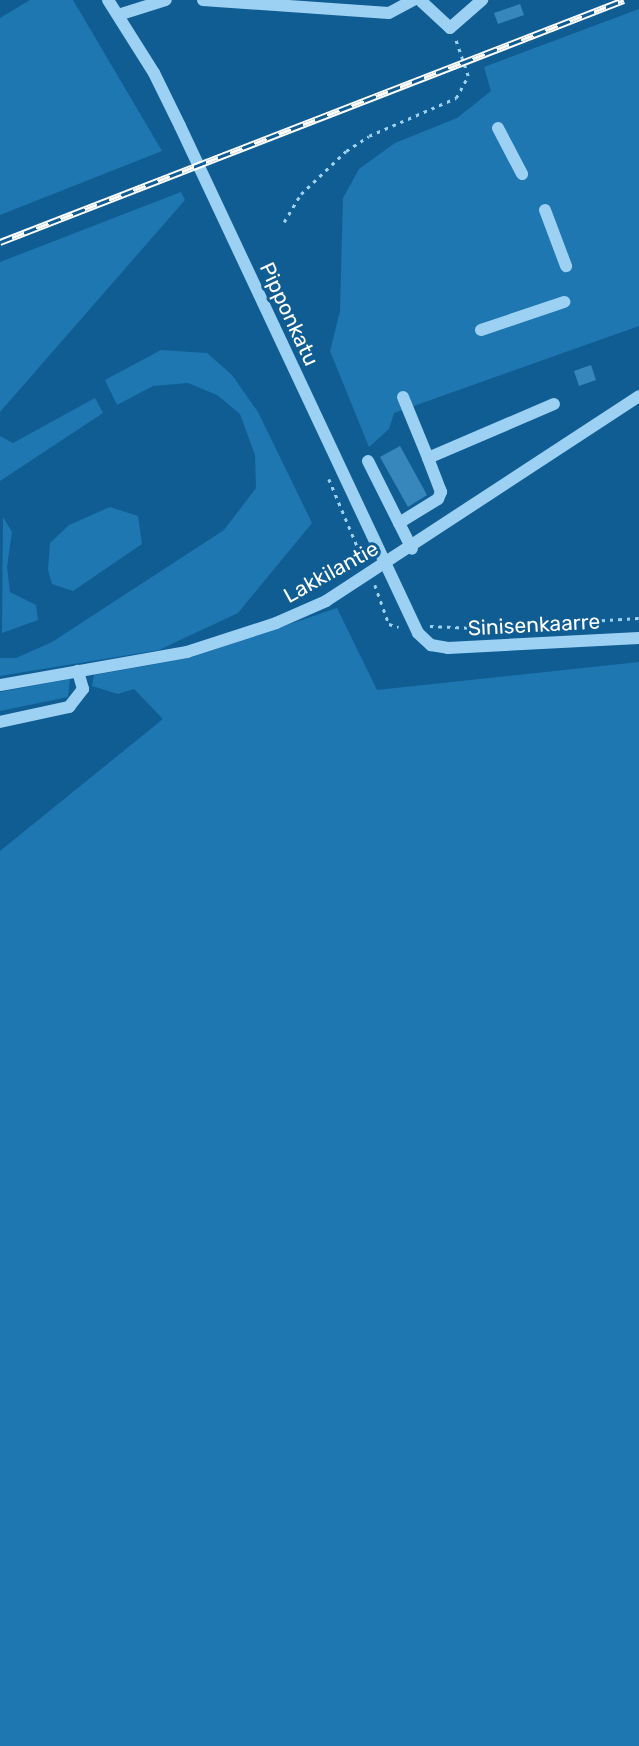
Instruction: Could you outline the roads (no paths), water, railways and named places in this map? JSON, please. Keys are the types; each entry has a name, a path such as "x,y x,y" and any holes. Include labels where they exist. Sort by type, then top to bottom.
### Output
{"street":[{"name":"Pipponkatu","path":"108,0 180,126 413,626 431,645"},
{"path":"118,15 166,0"},
{"path":"203,0 389,13 413,0"},
{"path":"420,0 450,28 482,0"},
{"path":"498,128 522,174"},
{"path":"545,210 566,266"},
{"path":"481,330 564,302"},
{"name":"Lakkilantie","path":"0,685 187,652 276,623 326,601 385,566 639,396"},
{"path":"399,523 438,499 441,492 403,397"},
{"path":"428,458 554,404"},
{"path":"369,461 412,548"},
{"name":"Sinisenkaarre","path":"431,645 472,648 639,638"},
{"path":"0,722 69,707 83,689 78,671"}],"railway":[{"path":"0,242 624,0"}]}
